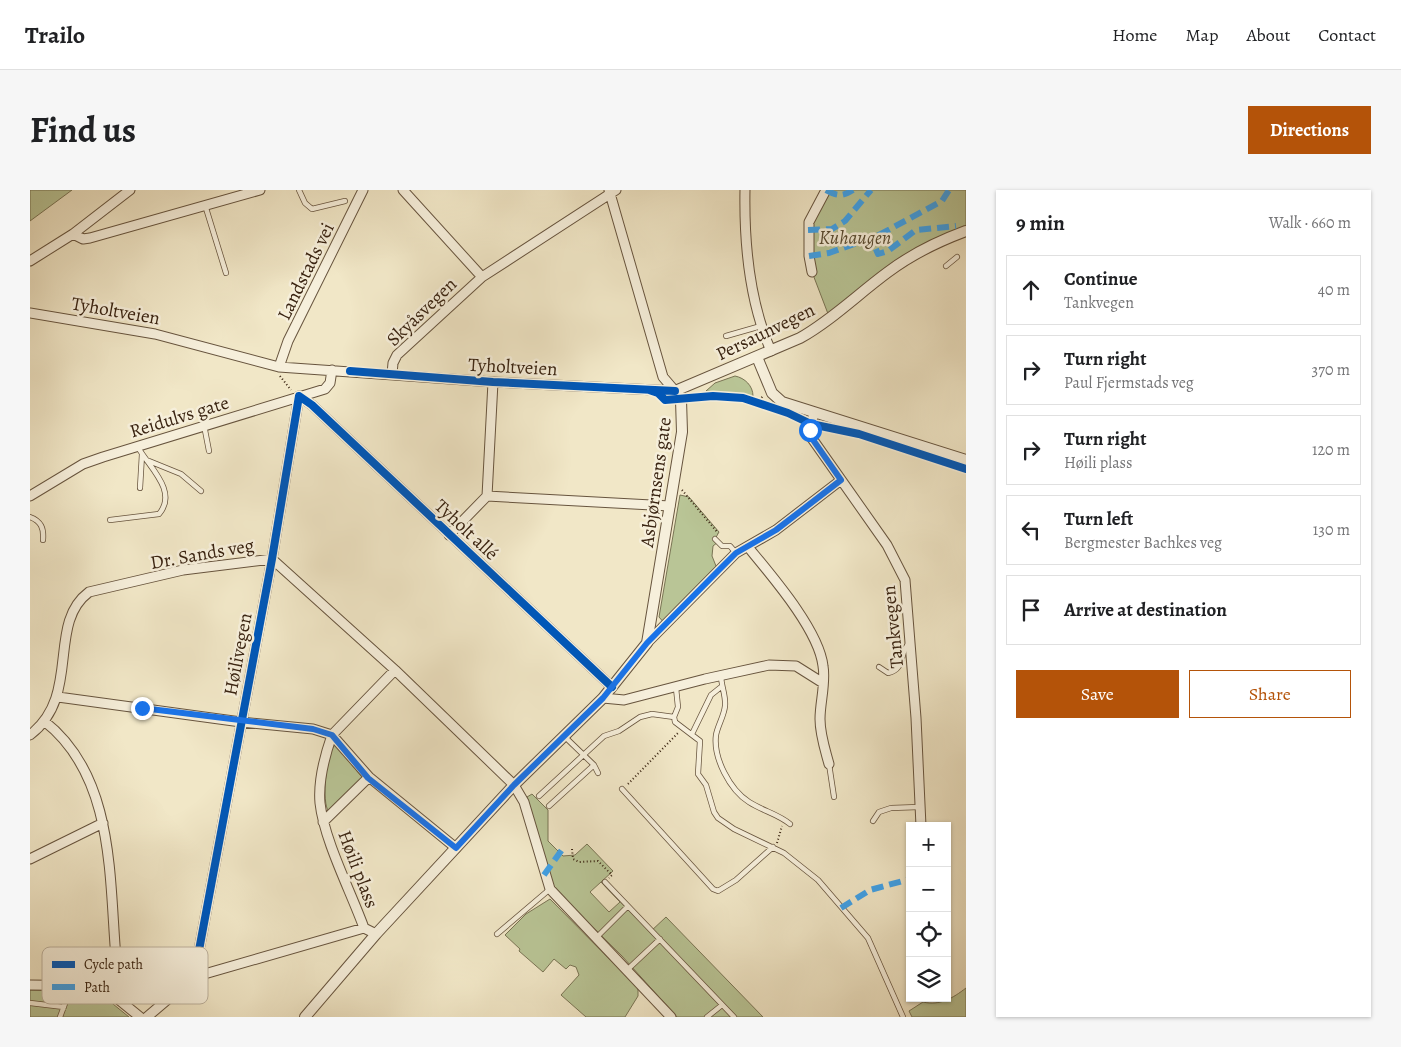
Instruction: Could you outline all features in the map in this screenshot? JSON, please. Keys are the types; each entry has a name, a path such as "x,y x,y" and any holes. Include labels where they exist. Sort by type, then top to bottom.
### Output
{"street":[{"path":"30,262 73,234 130,190"},
{"path":"73,234 83,239 90,238 256,190"},
{"name":"Landstads vei","path":"276,366 363,190"},
{"name":"Skyåsvegen","path":"403,190 482,277"},
{"path":"745,190 744,230 749,269 761,326 770,351"},
{"path":"812,272 809,256 809,222 826,190"},
{"name":"Skyåsvegen","path":"392,374 392,363 397,355 482,277 612,191"},
{"name":"Asbjørnsens gate","path":"612,191 663,377 681,400 683,423 647,643"},
{"name":"Persaunvegen","path":"675,391 757,357 818,328 888,271 910,257 966,231"},
{"name":"Tyholtveien","path":"30,313 155,334 276,366 493,382 675,391"},
{"path":"757,357 765,379 778,399 814,413 966,460"},
{"name":"Reidulvs gate","path":"30,496 83,464 140,450 204,424 295,394 327,387 332,370"},
{"name":"Tyholtveien","path":"487,496 493,382"},
{"name":"Tyholt allé","path":"295,394 312,405 448,535 612,687"},
{"name":"Høilivegen","path":"198,947 272,559 295,394"},
{"name":"Tankvegen","path":"814,413 809,432 899,566 907,591 921,822"},
{"path":"304,1017 376,934 514,785 603,698 647,643 736,553 790,520 807,504 841,480"},
{"path":"448,535 487,496 670,506"},
{"path":"748,547 786,593 815,642 823,666 820,718 822,742 829,764"},
{"name":"Dr. Sands veg","path":"30,735 44,721 58,697 70,615 81,598 89,592 183,570 272,559 394,670 514,785 524,802 550,890"},
{"path":"603,698 624,700 721,675 769,665 796,666 823,684"},
{"path":"332,735 394,670"},
{"path":"58,697 241,722 313,729 332,735 368,778 456,848"},
{"path":"44,721 63,738 80,762 101,810 115,947"},
{"name":"Høili plass","path":"332,735 325,753 322,780 320,801 323,822 364,928"},
{"name":"Høili plass","path":"323,822 368,778"},
{"path":"30,859 103,823"},
{"path":"550,890 671,1017"},
{"path":"208,974 364,928 376,934"},
{"path":"124,1004 140,1017"},
{"path":"147,1017 162,1004"}],"lane":[{"path":"299,190 305,203 312,210 345,201"},
{"path":"205,205 226,273"},
{"path":"946,266 957,257"},
{"path":"726,336 761,326"},
{"path":"204,424 208,451"},
{"path":"110,520 159,514 163,509 165,496 160,478 140,450"},
{"path":"140,450 140,488"},
{"path":"147,460 181,474 201,491"},
{"path":"30,517 40,523 44,531 43,540"},
{"path":"715,539 722,546 730,546 736,553"},
{"path":"878,667 888,673 894,672 900,666 906,646 910,642"},
{"path":"721,675 721,687 725,706 716,735 716,745 721,764 729,780 748,802 784,819 790,824"},
{"path":"692,734 711,695 721,687"},
{"path":"676,688 678,707 674,717 675,722 682,729 698,738 701,745 697,762 698,774 706,785 714,812 718,818 734,829 775,845 818,880 865,934 903,1017"},
{"path":"539,796 604,736 619,731 640,717 652,714 674,717"},
{"path":"564,736 594,765 598,773"},
{"path":"829,764 834,796"},
{"path":"549,806 594,765"},
{"path":"622,789 706,882 718,891 736,880 775,845"},
{"path":"873,821 879,812 892,808 921,807"},
{"path":"605,882 734,1017"},
{"path":"497,934 550,890"},
{"path":"596,938 628,906"},
{"path":"627,970 660,940"},
{"path":"30,1003 64,1008"},
{"path":"60,1017 66,1004"},
{"path":"707,1017 722,1005"}],"path":[{"path":"276,366 295,394"},
{"path":"748,400 768,408"},
{"path":"674,480 719,532 715,539"},
{"path":"622,789 682,729"},
{"path":"775,845 780,834"},
{"path":"572,849 573,858 579,862 598,860 605,866 612,875 605,882"}],"green space":[{"path":"30,190 72,190 30,221"},
{"name":"Kuhaugen","path":"826,190 966,190 966,232 882,277 830,319 812,272 812,216"},
{"path":"735,376 748,383 752,389 753,396 706,391 715,383"},
{"path":"680,495 689,497 719,532 715,539 718,542 713,546 712,556 718,571 665,624 659,617"},
{"path":"335,745 362,777 362,780 329,812 325,799 325,789 329,758"},
{"path":"532,794 548,810 548,841 563,856 575,855 587,844 613,871 601,882 650,932 666,917 763,1017 677,1017 622,956 554,889 527,797","holes":["601,882 620,902 609,912 590,892"]},
{"path":"550,899 638,988 638,996 625,1017 586,1017 561,995 579,975 576,967 570,965 566,969 554,959 543,972 519,951 520,949 505,935 526,914"},
{"path":"966,988 966,1017 912,1017 909,1011 923,1002 951,1002 951,998"},
{"path":"30,990 42,990 42,1004 113,1004 129,1017 30,1017"}],"marked path":[{"path":"826,190 840,195 853,190"},
{"path":"808,230 832,229 845,221 871,190"},
{"path":"879,235 942,201 949,190"},
{"path":"809,256 829,253 879,235 881,238 875,247 878,254 888,251 916,230 956,226"},
{"path":"544,875 564,847"},
{"path":"841,908 870,890 906,880"}],"cycle path":[{"path":"350,371 493,382 675,391"},
{"path":"649,390 658,393 665,400 713,396 743,398 788,413 811,424 859,434 966,469"},
{"path":"200,947 272,559 299,396 312,405 612,687"}],"route":[{"path":"142,708 241,722 313,729 332,735 368,778 456,848 514,785 603,698 647,643 736,553 776,530 825,490 841,480 811,437 810,430"}]}
